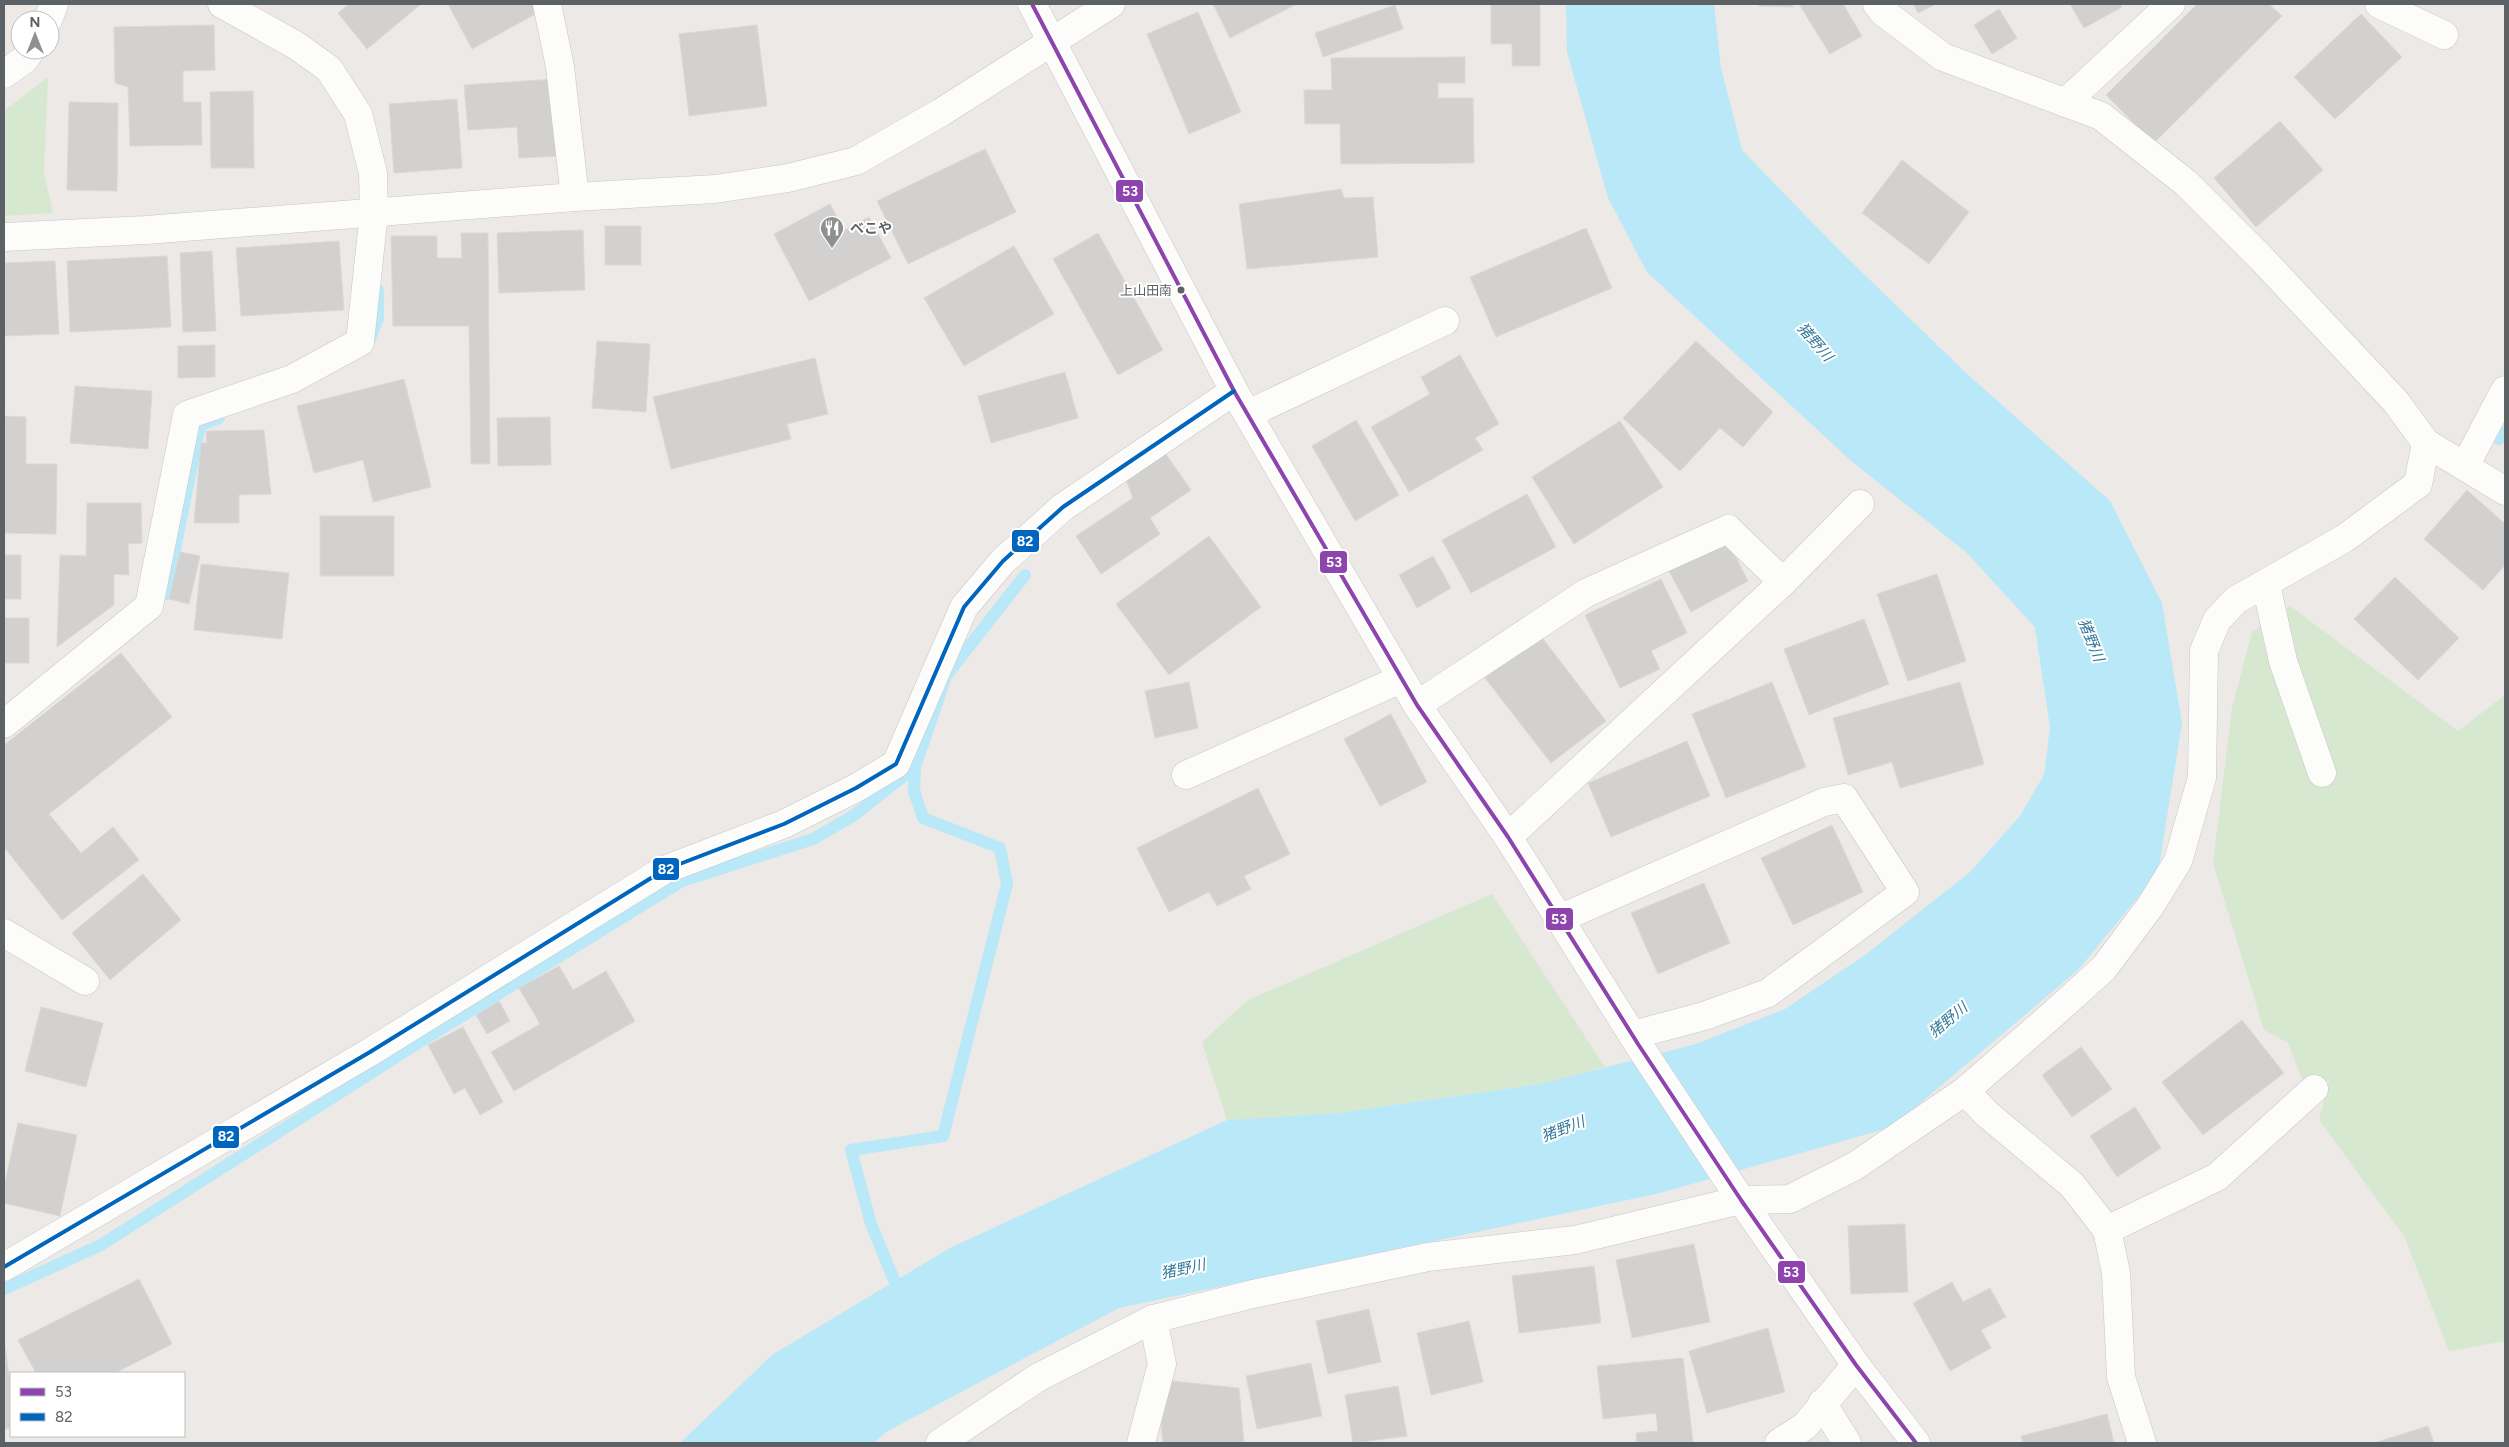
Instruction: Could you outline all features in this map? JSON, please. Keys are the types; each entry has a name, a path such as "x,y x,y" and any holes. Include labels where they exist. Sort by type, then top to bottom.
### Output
{"street":[{"path":"4,724 149,606 188,415 292,379 360,342 374,213 373,173 358,114 329,69 297,46 222,4"},
{"path":"547,4 560,67 575,197"},
{"path":"1032,4 1050,42 1241,403 1401,679 1508,837 1636,1040 1741,1200 1856,1365 1916,1443"},
{"path":"4,237 146,230 575,197 715,189 788,178 856,161 940,113 1111,4"},
{"path":"1877,4 1883,12 1943,57 2101,116 2186,183 2262,259 2396,402 2426,443 2505,491"},
{"path":"2065,103 2171,4"},
{"path":"2379,4 2444,35"},
{"path":"4,74 24,60"},
{"path":"4,1267 370,1052 664,870 784,824 856,788 896,764 964,607 1004,561 1063,507 1241,403 1445,321"},
{"path":"2465,466 2505,390"},
{"path":"940,1443 1037,1378 1153,1319 1253,1294 1428,1257 1575,1240 1741,1200 1790,1199 1855,1166 1965,1091 2104,968 2151,904 2178,860 2202,778 2204,650 2217,620 2236,600 2266,585 2345,538 2418,484 2426,443"},
{"path":"1508,837 1783,582 1860,504"},
{"path":"1417,705 1586,594 1728,528 1783,582"},
{"path":"2266,585 2283,661 2322,773"},
{"path":"1186,775 1401,679"},
{"path":"1559,919 1824,802 1844,798 1905,892 1768,993 1636,1040"},
{"path":"4,933 86,981"},
{"path":"2107,1230 2217,1177 2314,1089"},
{"path":"1965,1091 1987,1114 2072,1185 2107,1230 2116,1273 2121,1377 2142,1443"},
{"path":"1141,1443 1162,1364 1153,1319"},
{"path":"1779,1443 1805,1426 1822,1403 1856,1365"},
{"path":"1822,1403 1847,1443"}],"green space":[{"path":"48,77 44,173 53,213 4,216 4,111"},
{"path":"2290,606 2458,731 2505,695 2505,1341 2449,1351 2404,1236 2319,1120 2329,1081 2303,1081 2288,1043 2264,1030 2213,863 2232,708 2252,632"},
{"path":"1492,894 1605,1067 1541,1084 1338,1113 1227,1120 1202,1042 1248,1000"}],"water":[{"name":"猪野川","path":"1566,4 1714,4 1721,68 1742,150 1838,249 1965,372 2110,501 2162,603 2182,723 2158,873 2078,970 1892,1127 1660,1193 1119,1308 886,1432 874,1443 680,1443 772,1355 950,1248 1227,1120 1338,1113 1541,1084 1696,1044 1785,1009 1865,955 1969,873 2020,816 2044,775 2050,727 2035,627 1966,552 1850,460 1647,272 1608,198 1567,52"}],"building":[{"path":"349,4 421,4 367,49 338,13"},
{"path":"448,4 534,4 539,12 472,49"},
{"path":"1213,4 1297,4 1230,38"},
{"path":"1491,4 1540,4 1540,66 1512,66 1512,44 1491,44"},
{"path":"1759,4 1793,4 1793,7 1759,6"},
{"path":"1799,4 1843,4 1862,36 1830,54"},
{"path":"1913,4 1936,4 1918,13"},
{"path":"2070,4 2120,4 2122,7 2084,28"},
{"path":"2197,4 2269,4 2282,16 2154,143 2106,95"},
{"path":"1395,5 1403,29 1323,57 1315,33"},
{"path":"1999,9 2017,38 1992,54 1974,25"},
{"path":"1198,12 1241,112 1189,134 1147,34"},
{"path":"2361,14 2402,57 2335,119 2294,77"},
{"path":"214,25 215,70 183,71 183,102 201,102 202,145 130,146 128,87 115,83 114,27"},
{"path":"757,25 767,106 689,116 679,34"},
{"path":"1465,57 1465,83 1438,83 1438,98 1473,98 1474,163 1341,164 1340,124 1305,124 1304,90 1332,90 1331,58"},
{"path":"556,79 561,156 519,158 517,127 468,130 464,85"},
{"path":"253,91 254,168 211,168 210,92"},
{"path":"457,99 462,168 394,173 389,104"},
{"path":"69,102 118,103 117,191 67,190"},
{"path":"2280,121 2323,170 2256,227 2214,178"},
{"path":"985,149 1016,212 908,264 877,201"},
{"path":"1902,160 1969,212 1929,264 1862,213"},
{"path":"1341,189 1344,198 1373,197 1378,257 1247,269 1239,204"},
{"path":"830,204 844,230 869,217 891,258 809,301 774,234"},
{"path":"605,226 641,226 641,265 605,265"},
{"path":"1586,228 1612,288 1496,337 1470,277"},
{"path":"583,230 585,290 499,293 497,233"},
{"path":"461,233 488,233 490,464 471,464 469,326 393,326 391,236 437,236 437,258 462,258"},
{"path":"1098,233 1163,350 1118,375 1053,259"},
{"path":"339,241 344,310 241,316 236,248"},
{"path":"1014,246 1054,314 964,366 924,298"},
{"path":"212,251 216,331 183,332 180,253"},
{"path":"167,256 171,327 70,332 67,261"},
{"path":"55,261 59,334 4,336 4,263"},
{"path":"597,341 650,344 646,412 592,408"},
{"path":"1696,341 1773,412 1743,447 1720,428 1680,471 1623,418"},
{"path":"215,345 215,377 178,378 178,346"},
{"path":"1460,355 1499,424 1475,438 1483,450 1409,492 1371,427 1430,394 1421,377"},
{"path":"815,358 828,414 787,424 791,439 671,469 653,397"},
{"path":"1065,372 1078,418 991,443 978,396"},
{"path":"404,379 431,487 373,502 363,460 314,473 297,406"},
{"path":"75,386 152,391 148,449 70,443"},
{"path":"4,416 26,417 26,464 57,464 56,534 4,533"},
{"path":"550,417 551,465 498,466 497,418"},
{"path":"1356,420 1399,495 1355,521 1312,446"},
{"path":"1620,421 1663,487 1574,544 1532,477"},
{"path":"264,430 271,494 239,495 239,523 194,523 201,443 207,443 206,431"},
{"path":"1165,453 1191,490 1150,518 1160,534 1101,574 1076,536 1133,498 1126,480"},
{"path":"2467,490 2505,524 2505,565 2483,590 2424,539"},
{"path":"1527,494 1556,547 1471,593 1442,540"},
{"path":"87,503 141,503 142,543 128,544 129,575 114,574 114,605 57,647 60,555 86,556"},
{"path":"320,516 394,516 394,576 320,576"},
{"path":"1209,536 1261,607 1169,675 1116,604"},
{"path":"1727,540 1748,581 1691,612 1669,571"},
{"path":"180,552 200,556 189,604 169,599"},
{"path":"4,555 21,555 21,599 4,599"},
{"path":"1433,556 1451,588 1417,608 1399,575"},
{"path":"201,564 289,573 282,639 194,630"},
{"path":"1937,574 1966,661 1908,681 1877,594"},
{"path":"2395,577 2459,638 2418,680 2354,619"},
{"path":"1661,579 1687,633 1651,651 1660,669 1620,688 1585,615"},
{"path":"4,618 29,618 29,663 4,663"},
{"path":"1864,619 1889,684 1809,715 1784,649"},
{"path":"1540,635 1606,721 1551,763 1485,678"},
{"path":"121,653 172,717 49,814 81,853 113,827 139,860 62,920 4,847 4,745"},
{"path":"1189,682 1198,728 1155,738 1145,691"},
{"path":"1772,682 1806,767 1726,798 1692,714"},
{"path":"1960,682 1984,764 1900,788 1892,762 1848,775 1833,718"},
{"path":"1391,714 1427,782 1380,806 1344,739"},
{"path":"1687,741 1710,796 1611,837 1588,783"},
{"path":"1258,788 1290,854 1244,876 1251,889 1217,906 1209,892 1169,912 1137,848"},
{"path":"1832,825 1863,892 1793,925 1761,858"},
{"path":"143,874 181,920 110,980 72,933"},
{"path":"1704,883 1730,943 1658,974 1631,913"},
{"path":"559,966 573,990 606,971 635,1021 514,1091 491,1052 540,1024 519,988"},
{"path":"499,1001 510,1021 487,1034 476,1015"},
{"path":"41,1007 103,1023 86,1087 25,1071"},
{"path":"2242,1020 2284,1073 2203,1135 2162,1082"},
{"path":"463,1027 503,1102 480,1115 465,1088 454,1094 428,1045"},
{"path":"2081,1047 2112,1089 2072,1117 2042,1075"},
{"path":"2135,1107 2161,1148 2117,1177 2090,1136"},
{"path":"18,1123 77,1135 60,1216 4,1203 4,1187"},
{"path":"1905,1224 1908,1292 1851,1294 1848,1226"},
{"path":"1694,1244 1710,1322 1632,1338 1616,1260"},
{"path":"1594,1266 1601,1323 1519,1333 1512,1276"},
{"path":"139,1279 172,1344 117,1372 35,1372 18,1340"},
{"path":"1952,1282 1963,1302 1990,1288 2006,1317 1981,1330 1991,1348 1950,1371 1913,1303"},
{"path":"1369,1309 1381,1362 1328,1374 1316,1321"},
{"path":"1469,1321 1483,1382 1431,1395 1417,1333"},
{"path":"1768,1328 1785,1392 1707,1413 1689,1351"},
{"path":"4,1339 10,1383 10,1428 4,1429"},
{"path":"1683,1358 1693,1443 1637,1443 1636,1433 1658,1431 1656,1413 1603,1419 1597,1366"},
{"path":"1311,1363 1322,1416 1257,1429 1246,1376"},
{"path":"1172,1381 1239,1388 1244,1443 1163,1443 1160,1415"},
{"path":"1398,1386 1407,1436 1353,1443 1345,1395"},
{"path":"2107,1414 2114,1443 2023,1443 2021,1436"},
{"path":"2428,1426 2434,1443 2374,1443"}],"waterway":[{"path":"370,339 378,318 378,290"},
{"path":"166,594 200,425 219,418"},
{"path":"2499,439 2505,432"},
{"path":"901,1297 871,1224 851,1150 943,1136 1007,884 1000,848 923,818 914,791 915,767 946,676 1025,575"},
{"path":"4,1289 101,1245 415,1045 682,881 813,839 853,816 915,767"}],"transit line":[{"name":"53","path":"1032,4 1234,391 1417,705 1508,837 1638,1044 1741,1200 1856,1365 1916,1443"},
{"name":"82","path":"4,1267 370,1052 664,870 784,824 856,788 896,764 964,607 1003,561 1063,507 1234,391"}],"place":[{"name":"べこや","path":"832,249"},
{"name":"上山田南","path":"1181,290"}]}
